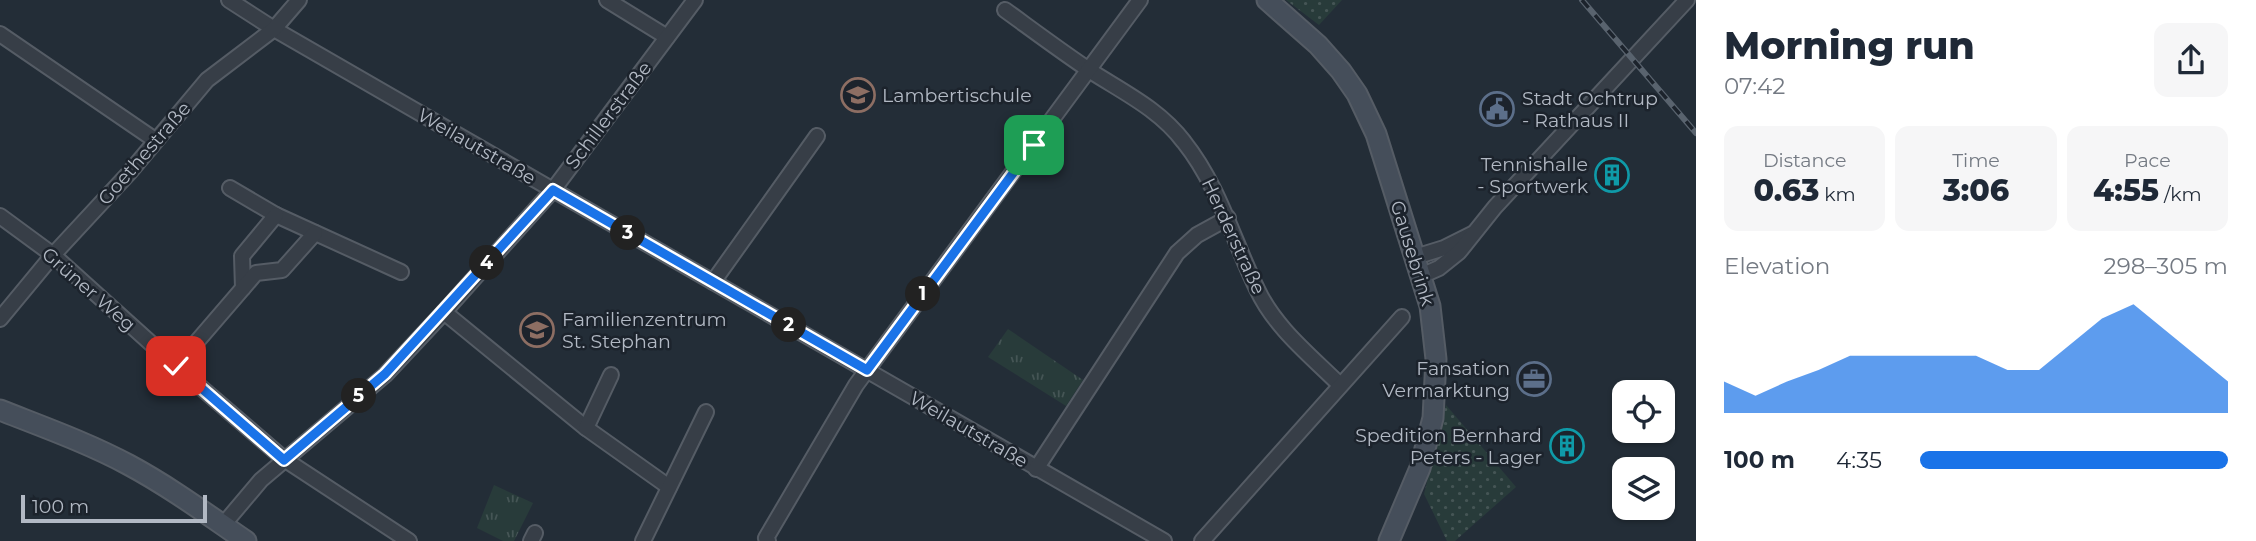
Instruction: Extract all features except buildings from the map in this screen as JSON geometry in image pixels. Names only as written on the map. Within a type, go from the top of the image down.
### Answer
[{"type":"main road","name":"Gausebrink","points":[[1267,0],[1318,45],[1357,94],[1376,134],[1418,267],[1434,330],[1436,379],[1433,418],[1420,468],[1389,541]]},
{"type":"main road","points":[[2,415],[83,443],[127,464],[246,541]]},
{"type":"street","name":"Weilautstraße","points":[[229,0],[274,29],[1164,541]]},
{"type":"street","name":"Goethestraße","points":[[0,319],[207,80],[274,29],[299,0]]},
{"type":"street","points":[[607,0],[667,37]]},
{"type":"street","name":"Schillerstraße","points":[[223,525],[261,480],[385,374],[444,312],[553,190],[695,0]]},
{"type":"street","points":[[768,541],[765,538],[856,385],[1140,0]]},
{"type":"street","points":[[1418,267],[1444,248],[1472,234],[1687,0]]},
{"type":"street","name":"Herderstraße","points":[[1005,10],[1089,70],[1161,116],[1184,142],[1204,171],[1228,218],[1258,291],[1282,328],[1340,385]]},
{"type":"street","points":[[0,34],[155,140]]},
{"type":"street","points":[[713,282],[817,136]]},
{"type":"street","points":[[230,188],[276,215],[401,272]]},
{"type":"street","points":[[243,288],[242,256],[276,215]]},
{"type":"street","name":"Grüner Weg","points":[[0,216],[54,255],[284,460],[409,541]]},
{"type":"street","points":[[1036,469],[1177,253],[1197,236],[1228,218]]},
{"type":"street","points":[[176,366],[256,273],[282,270],[315,233]]},
{"type":"street","points":[[444,312],[586,428],[669,487]]},
{"type":"street","points":[[1202,541],[1402,317]]},
{"type":"street","points":[[586,428],[611,375]]},
{"type":"street","points":[[643,541],[706,412]]},
{"type":"green space","points":[[1286,0],[1342,0],[1319,25]]},
{"type":"green space","points":[[1008,329],[1083,380],[1066,406],[988,357]]},
{"type":"green space","points":[[1446,405],[1516,487],[1455,541],[1447,541],[1424,494]]},
{"type":"green space","points":[[494,485],[533,503],[514,541],[503,541],[477,528]]},
{"type":"railway","points":[[1582,0],[1696,133]]},
{"type":"place","name":"Lambertischule","points":[[858,95]]},
{"type":"place","name":"Stadt Ochtrup - Rathaus II","points":[[1497,109]]},
{"type":"place","name":"Tennishalle - Sportwerk","points":[[1612,175]]},
{"type":"place","name":"Familienzentrum St. Stephan","points":[[537,330]]},
{"type":"place","name":"Fansation Vermarktung","points":[[1534,379]]},
{"type":"place","name":"Spedition Bernhard Peters - Lager","points":[[1567,446]]},
{"type":"route","points":[[176,366],[284,460],[385,374],[553,190],[867,370],[1034,145]]}]
